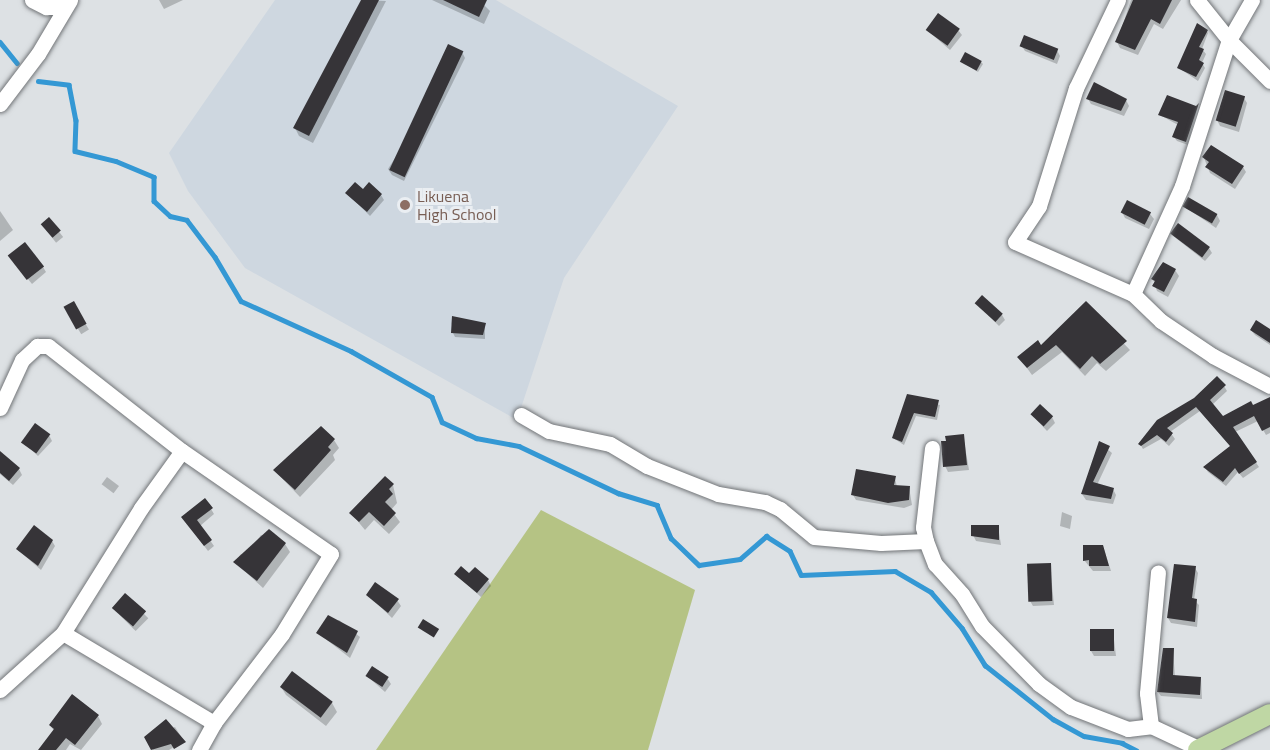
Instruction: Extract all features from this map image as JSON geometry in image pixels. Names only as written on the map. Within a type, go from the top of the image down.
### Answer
[{"type":"main road","points":[[1199,750],[1270,714]]},
{"type":"street","points":[[32,0],[46,7],[67,3]]},
{"type":"street","points":[[1118,0],[1076,88],[1039,206],[1015,243],[1133,294],[1161,321],[1214,356],[1270,386]]},
{"type":"street","points":[[1197,0],[1228,40],[1270,81]]},
{"type":"street","points":[[1133,294],[1182,186],[1228,40],[1252,0]]},
{"type":"street","points":[[0,104],[38,54],[67,3]]},
{"type":"street","points":[[0,408],[22,360],[37,346],[48,346],[182,451],[331,554],[282,634],[214,723],[199,750]]},
{"type":"street","points":[[521,415],[549,431],[610,444],[647,466],[718,494],[765,502],[780,509],[814,537],[881,543],[926,542]]},
{"type":"street","points":[[932,448],[923,527],[926,542],[935,564],[962,594],[982,626],[1039,684],[1071,707],[1106,723],[1128,729],[1151,726],[1199,750]]},
{"type":"street","points":[[0,690],[63,633],[141,508],[182,451]]},
{"type":"street","points":[[1151,726],[1147,693],[1158,573]]},
{"type":"street","points":[[63,633],[214,723]]},
{"type":"shaded area","name":"Likuena High School","points":[[275,0],[496,0],[678,106],[564,278],[517,420],[245,268],[188,191],[169,153]]},
{"type":"green space","points":[[541,510],[695,590],[648,750],[376,750]]},
{"type":"building","points":[[361,0],[379,0],[309,136],[293,128]]},
{"type":"building","points":[[443,0],[487,0],[479,17]]},
{"type":"building","points":[[1133,0],[1172,0],[1160,24],[1151,19],[1135,50],[1115,42]]},
{"type":"building","points":[[938,13],[960,29],[947,46],[926,30]]},
{"type":"building","points":[[1197,23],[1208,30],[1199,47],[1204,49],[1199,60],[1204,63],[1196,77],[1177,68]]},
{"type":"building","points":[[1024,35],[1058,49],[1054,60],[1020,46]]},
{"type":"building","points":[[448,44],[463,51],[405,177],[389,170]]},
{"type":"building","points":[[965,52],[982,61],[977,71],[960,62]]},
{"type":"building","points":[[1094,82],[1127,99],[1121,111],[1086,99]]},
{"type":"building","points":[[1225,90],[1245,96],[1236,127],[1216,121]]},
{"type":"building","points":[[1167,95],[1196,106],[1199,103],[1186,142],[1172,137],[1178,122],[1158,115]]},
{"type":"building","points":[[1211,145],[1244,166],[1232,184],[1205,167],[1209,162],[1202,157]]},
{"type":"building","points":[[355,182],[363,189],[369,182],[382,194],[367,212],[345,193]]},
{"type":"building","points":[[1188,197],[1217,214],[1212,224],[1182,207]]},
{"type":"building","points":[[1127,200],[1151,212],[1145,225],[1121,212]]},
{"type":"building","points":[[49,217],[61,231],[53,238],[41,224]]},
{"type":"building","points":[[1178,223],[1210,247],[1202,257],[1170,233]]},
{"type":"building","points":[[25,242],[44,266],[27,280],[8,256]]},
{"type":"building","points":[[1163,262],[1176,269],[1164,292],[1152,286],[1155,281],[1151,279]]},
{"type":"building","points":[[982,295],[1003,314],[995,322],[975,303]]},
{"type":"building","points":[[74,301],[87,324],[76,330],[64,307]]},
{"type":"building","points":[[1086,301],[1127,341],[1100,364],[1092,356],[1080,369],[1056,345],[1027,368],[1017,357],[1038,340],[1041,345]]},
{"type":"building","points":[[452,316],[486,323],[483,335],[451,333]]},
{"type":"building","points":[[1256,320],[1270,329],[1270,343],[1250,330]]},
{"type":"building","points":[[1217,376],[1226,385],[1210,400],[1223,416],[1251,401],[1253,405],[1270,397],[1270,427],[1262,431],[1254,416],[1233,427],[1257,462],[1239,474],[1235,468],[1223,482],[1203,467],[1230,446],[1196,407],[1167,428],[1173,433],[1166,442],[1157,435],[1141,446],[1138,444],[1157,420],[1194,398]]},
{"type":"building","points":[[907,394],[939,400],[935,417],[914,413],[902,442],[892,438]]},
{"type":"building","points":[[1040,404],[1053,416],[1044,427],[1030,414]]},
{"type":"building","points":[[35,423],[50,434],[36,454],[21,442]]},
{"type":"building","points":[[321,426],[335,439],[328,447],[331,450],[295,490],[273,470]]},
{"type":"building","points":[[964,434],[967,465],[943,467],[941,441],[946,441],[945,436]]},
{"type":"building","points":[[1099,441],[1110,446],[1093,482],[1114,488],[1111,499],[1081,494]]},
{"type":"building","points":[[0,451],[20,468],[9,481],[0,473]]},
{"type":"building","points":[[856,469],[896,476],[894,485],[910,486],[909,500],[888,503],[851,495]]},
{"type":"building","points":[[385,476],[394,484],[389,489],[393,494],[385,502],[396,513],[384,526],[369,512],[359,522],[349,513]]},
{"type":"building","points":[[205,498],[213,508],[197,520],[212,540],[204,546],[181,517]]},
{"type":"building","points":[[34,525],[53,540],[38,566],[16,549]]},
{"type":"building","points":[[971,525],[999,525],[999,540],[971,536]]},
{"type":"building","points":[[269,529],[286,543],[257,581],[233,562]]},
{"type":"building","points":[[1083,545],[1103,545],[1109,566],[1089,566],[1089,560],[1083,561]]},
{"type":"building","points":[[1051,563],[1052,601],[1028,602],[1027,564]]},
{"type":"building","points":[[1174,564],[1196,566],[1192,598],[1197,599],[1195,622],[1167,618]]},
{"type":"building","points":[[461,566],[469,573],[475,567],[489,579],[477,593],[454,574]]},
{"type":"building","points":[[375,582],[399,599],[388,613],[366,595]]},
{"type":"building","points":[[125,593],[146,611],[133,626],[112,608]]},
{"type":"building","points":[[328,615],[358,631],[347,653],[316,633]]},
{"type":"building","points":[[423,619],[439,629],[434,638],[418,627]]},
{"type":"building","points":[[1090,629],[1114,629],[1114,651],[1090,651]]},
{"type":"building","points":[[1163,648],[1174,648],[1173,675],[1201,677],[1200,695],[1157,692]]},
{"type":"building","points":[[372,666],[389,677],[382,687],[365,676]]},
{"type":"building","points":[[292,671],[333,702],[321,718],[280,687]]},
{"type":"building","points":[[72,694],[99,715],[75,745],[66,738],[56,750],[38,750],[54,729],[49,725]]},
{"type":"building","points":[[166,719],[186,742],[174,749],[171,744],[151,750],[144,737]]},
{"type":"waterway","points":[[0,42],[17,63]]},
{"type":"waterway","points":[[38,81],[69,85],[76,120],[75,151],[116,161],[154,177],[154,201],[170,216],[187,220],[215,257],[241,301],[351,351],[432,397],[442,422],[476,438],[519,446],[618,493],[657,505],[671,538],[699,565],[740,559],[766,536],[790,551],[801,575],[895,571],[931,592],[962,628],[985,665],[1053,719],[1084,736],[1122,743],[1136,750]]},
{"type":"place","name":"Likuena High School","points":[[405,205]]}]
